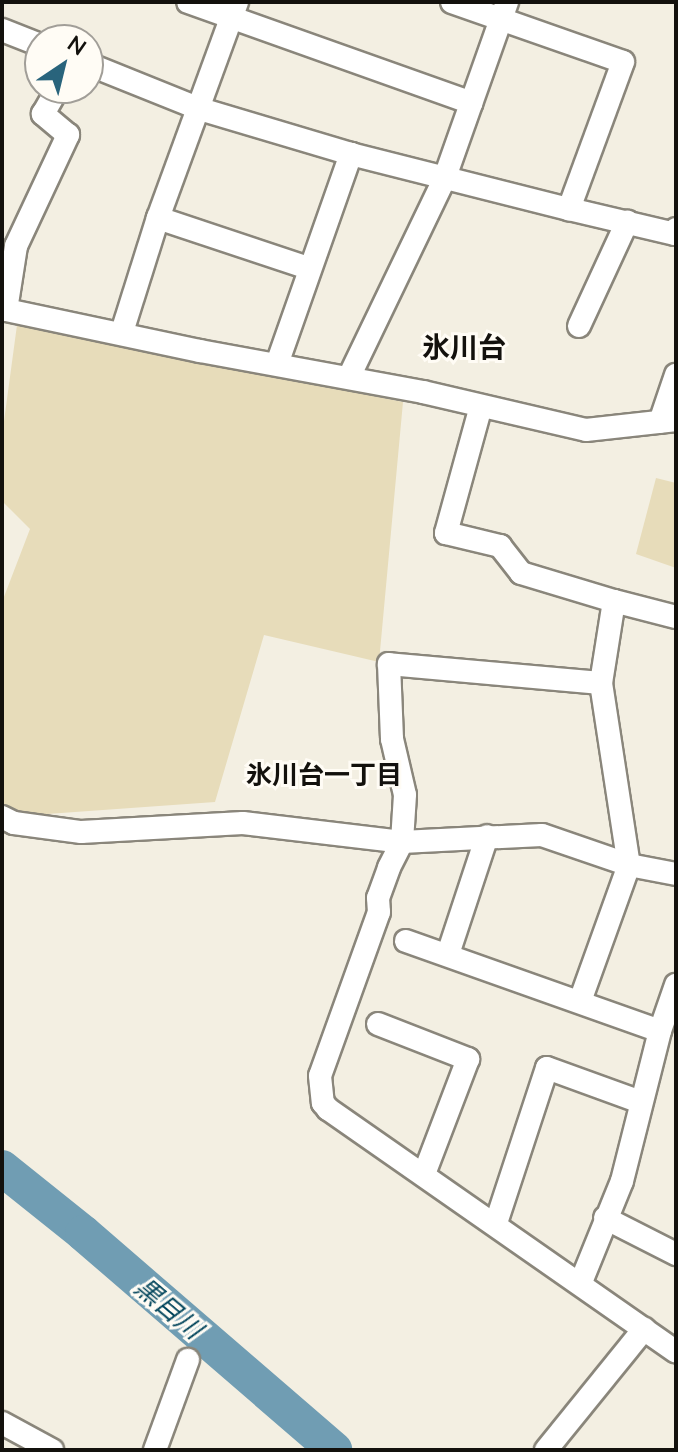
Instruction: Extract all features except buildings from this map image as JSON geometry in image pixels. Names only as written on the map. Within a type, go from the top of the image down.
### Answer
[{"type":"street","points":[[188,2],[234,10],[472,103]]},
{"type":"street","points":[[452,2],[504,11],[623,62],[569,209]]},
{"type":"street","points":[[122,332],[158,218],[234,10]]},
{"type":"street","points":[[349,377],[444,180],[504,11]]},
{"type":"street","points":[[2,30],[24,39]]},
{"type":"street","points":[[104,70],[200,109],[444,180],[675,234],[676,229]]},
{"type":"street","points":[[49,104],[43,114],[68,135],[16,246],[4,309],[200,351],[349,377],[586,430],[668,421],[676,375]]},
{"type":"street","points":[[277,364],[308,268],[351,154]]},
{"type":"street","points":[[158,218],[308,268]]},
{"type":"street","points":[[579,326],[627,222]]},
{"type":"street","points":[[481,406],[446,533],[500,546],[521,573],[676,617]]},
{"type":"street","points":[[580,1001],[629,865],[601,683],[614,601]]},
{"type":"street","points":[[601,683],[389,664],[392,739],[405,795],[402,842],[378,898],[379,912],[320,1076],[323,1103],[581,1282],[676,1352]]},
{"type":"street","points":[[2,817],[14,823],[81,832],[243,823],[402,842],[542,835],[629,865],[676,874]]},
{"type":"street","points":[[448,954],[487,836]]},
{"type":"street","points":[[406,941],[660,1031]]},
{"type":"street","points":[[581,1282],[622,1181],[660,1031],[676,985]]},
{"type":"street","points":[[378,1024],[468,1059],[424,1174]]},
{"type":"street","points":[[496,1223],[547,1068],[641,1102]]},
{"type":"street","points":[[605,1218],[676,1254]]},
{"type":"street","points":[[550,1449],[644,1329]]},
{"type":"street","points":[[155,1450],[188,1360]]},
{"type":"street","points":[[2,1423],[52,1450]]},
{"type":"shaded area","points":[[17,325],[403,402],[379,662],[264,635],[215,802],[19,816],[2,807],[2,602],[30,529],[2,501],[2,436]]},
{"type":"shaded area","points":[[656,478],[676,483],[676,568],[636,554]]},
{"type":"waterway","name":"黒目川","points":[[2,1168],[83,1233],[334,1450]]},
{"type":"district","name":"氷川台","points":[[464,348]]},
{"type":"district","name":"氷川台一丁目","points":[[324,776]]}]
